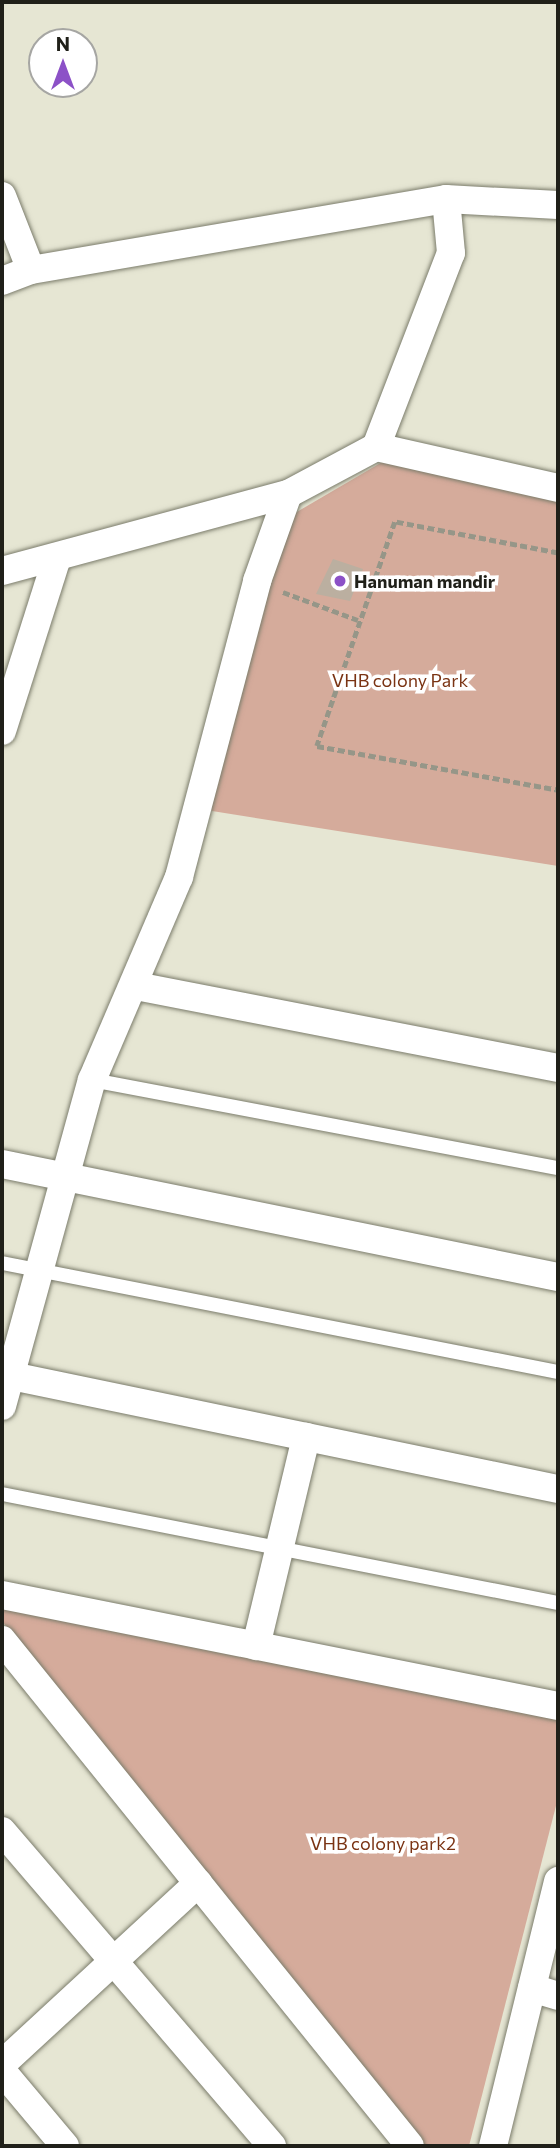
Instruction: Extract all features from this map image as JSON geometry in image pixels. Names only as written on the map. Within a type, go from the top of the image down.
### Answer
[{"type":"street","points":[[2,196],[32,270]]},
{"type":"street","points":[[2,571],[288,494],[376,447],[452,253],[446,199]]},
{"type":"street","points":[[2,281],[32,270],[446,199],[558,205]]},
{"type":"street","points":[[376,447],[558,488]]},
{"type":"street","points":[[2,1406],[6,1375],[41,1269],[92,1080],[136,986],[179,877],[257,581],[288,494]]},
{"type":"street","points":[[2,731],[57,558]]},
{"type":"street","points":[[136,986],[558,1068]]},
{"type":"street","points":[[2,1164],[558,1277]]},
{"type":"street","points":[[6,1375],[558,1489]]},
{"type":"street","points":[[256,1646],[306,1437]]},
{"type":"street","points":[[2,1595],[558,1706]]},
{"type":"street","points":[[2,1640],[410,2146]]},
{"type":"street","points":[[2,1831],[272,2146]]},
{"type":"street","points":[[493,2146],[545,1992],[558,1881]]},
{"type":"street","points":[[2,2064],[198,1883]]},
{"type":"street","points":[[2,2071],[65,2146]]},
{"type":"lane","points":[[92,1080],[558,1168]]},
{"type":"lane","points":[[2,1263],[558,1372]]},
{"type":"lane","points":[[2,1494],[558,1603]]},
{"type":"path","points":[[558,553],[395,522],[358,620],[317,746],[558,790]]},
{"type":"path","points":[[257,581],[358,620]]},
{"type":"green space","name":"VHB colony Park","points":[[401,451],[558,480],[558,866],[212,811],[202,791],[278,523]]},
{"type":"green space","name":"VHB colony park2","points":[[2,1604],[558,1719],[558,1798],[469,2146],[424,2146],[2,1621]]},
{"type":"building","name":"Hanuman mandir","points":[[333,559],[363,569],[350,601],[316,594]]},
{"type":"place","name":"Hanuman mandir","points":[[340,581]]}]
